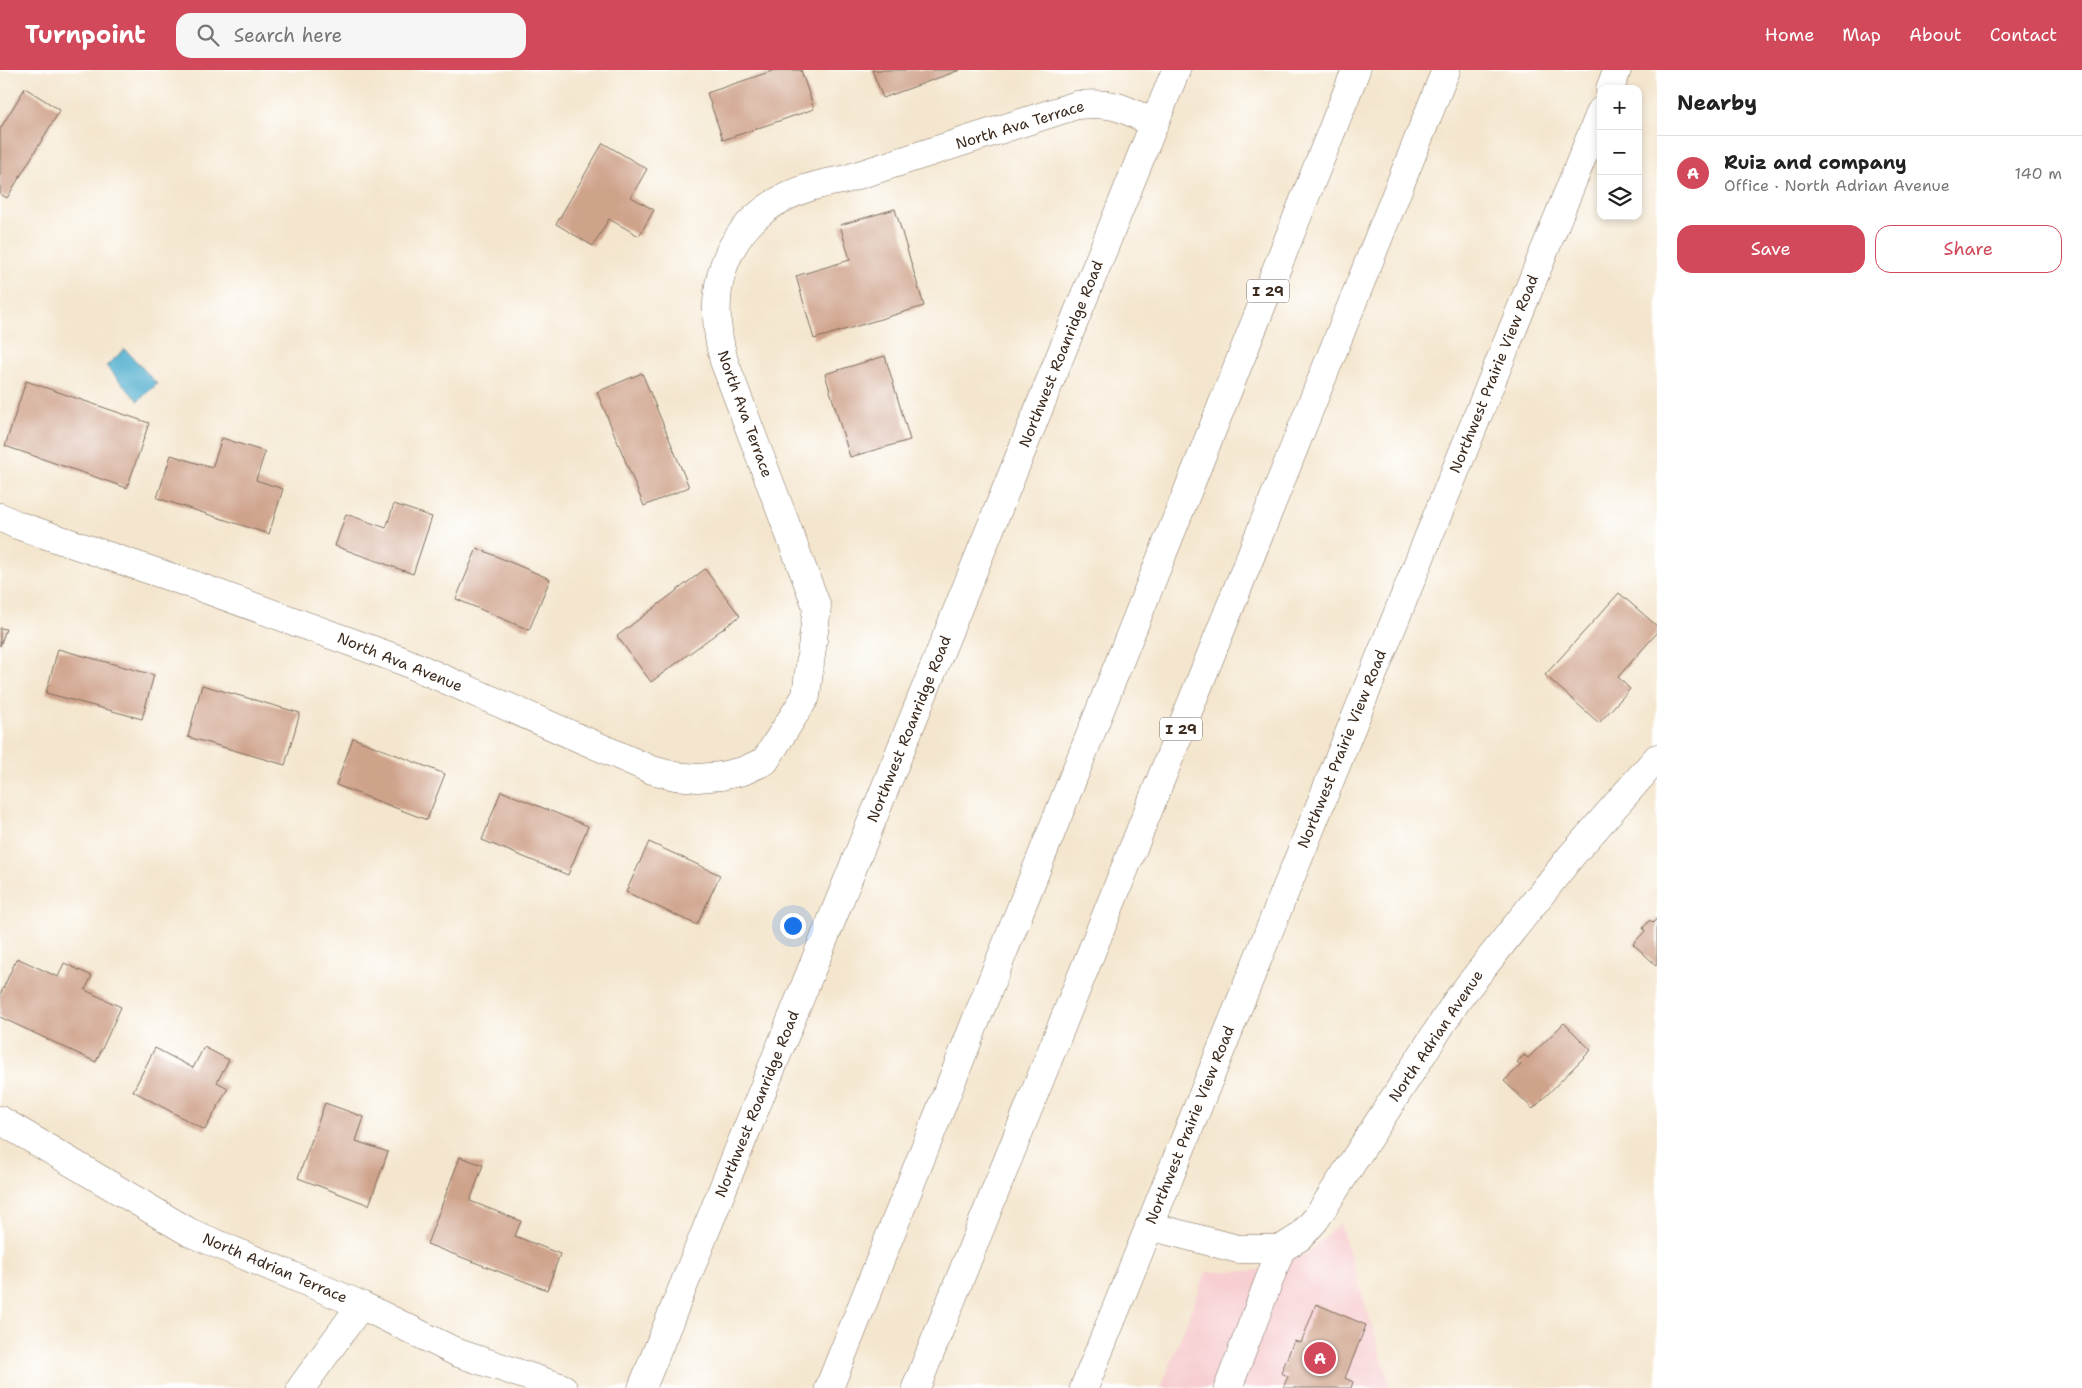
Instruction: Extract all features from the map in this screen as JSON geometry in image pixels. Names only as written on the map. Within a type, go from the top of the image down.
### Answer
[{"type":"main road","name":"Northwest Roanridge Road","points":[[642,1388],[1176,70]]},
{"type":"main road","name":"I 29","points":[[829,1388],[1356,70]]},
{"type":"main road","name":"I 29","points":[[916,1388],[1446,70]]},
{"type":"main road","points":[[1611,85],[1617,70]]},
{"type":"main road","name":"North Ava Terrace","points":[[784,731],[806,696],[817,607],[724,361],[717,336],[715,311],[717,286],[725,262],[734,246],[753,220],[772,204],[794,192],[818,184],[843,180],[1077,105],[1100,103],[1124,107],[1154,124]]},
{"type":"main road","name":"Northwest Prairie View Road","points":[[1084,1388],[1597,121]]},
{"type":"main road","name":"North Ava Avenue","points":[[0,517],[17,525],[194,585],[403,661],[652,770],[675,776],[698,778],[721,776],[743,771],[765,761],[784,731]]},
{"type":"main road","name":"North Adrian Avenue","points":[[1281,1249],[1300,1237],[1316,1219],[1458,999],[1572,855],[1657,758]]},
{"type":"main road","name":"North Adrian Terrace","points":[[0,1120],[189,1232],[360,1305],[458,1353],[563,1388]]},
{"type":"main road","points":[[1149,1226],[1238,1249],[1281,1249],[1228,1388]]},
{"type":"main road","points":[[300,1388],[360,1305]]},
{"type":"shaded area","points":[[1340,1223],[1391,1388],[1161,1388],[1206,1272],[1251,1271],[1286,1263],[1308,1252]]},
{"type":"water","points":[[125,349],[157,384],[138,401],[106,366]]},
{"type":"building","points":[[775,70],[801,70],[814,109],[723,140],[707,93]]},
{"type":"building","points":[[872,70],[960,70],[883,98]]},
{"type":"building","points":[[25,88],[60,110],[7,198],[0,194],[0,129]]},
{"type":"building","points":[[603,143],[647,169],[631,197],[654,210],[639,236],[609,219],[593,246],[556,224]]},
{"type":"building","points":[[895,209],[924,306],[814,339],[796,276],[850,260],[840,225]]},
{"type":"building","points":[[885,356],[910,440],[850,457],[825,374]]},
{"type":"building","points":[[642,373],[689,487],[644,506],[597,392]]},
{"type":"building","points":[[26,381],[149,423],[127,488],[5,446]]},
{"type":"building","points":[[222,438],[265,452],[256,480],[283,489],[269,534],[157,498],[171,455],[212,468]]},
{"type":"building","points":[[394,504],[432,517],[413,574],[335,546],[346,514],[386,528]]},
{"type":"building","points":[[477,548],[550,579],[529,630],[456,599]]},
{"type":"building","points":[[705,569],[740,616],[651,682],[617,636]]},
{"type":"building","points":[[1619,593],[1657,626],[1657,633],[1618,677],[1630,689],[1599,723],[1545,675]]},
{"type":"building","points":[[0,628],[6,629],[0,646]]},
{"type":"building","points":[[58,649],[154,675],[142,719],[46,693]]},
{"type":"building","points":[[202,685],[300,713],[285,765],[188,737]]},
{"type":"building","points":[[353,738],[445,774],[427,820],[336,785]]},
{"type":"building","points":[[501,791],[588,826],[568,875],[482,840]]},
{"type":"building","points":[[649,842],[720,875],[697,925],[626,892]]},
{"type":"building","points":[[1657,918],[1657,966],[1633,944],[1645,931],[1643,928],[1650,920],[1653,923]]},
{"type":"building","points":[[17,958],[58,977],[64,963],[92,976],[85,990],[121,1007],[96,1062],[0,1017],[0,995]]},
{"type":"building","points":[[1564,1023],[1591,1050],[1533,1109],[1504,1081],[1521,1065],[1517,1062],[1524,1055],[1528,1058]]},
{"type":"building","points":[[204,1047],[229,1060],[217,1082],[228,1088],[205,1130],[133,1091],[155,1048],[193,1068]]},
{"type":"building","points":[[325,1103],[364,1117],[356,1141],[388,1152],[369,1205],[298,1178]]},
{"type":"building","points":[[460,1157],[483,1165],[470,1201],[521,1221],[515,1236],[560,1254],[547,1290],[427,1244]]},
{"type":"building","points":[[1316,1304],[1366,1325],[1345,1378],[1353,1382],[1351,1388],[1283,1388],[1288,1376],[1281,1373],[1294,1341],[1301,1343]]},
{"type":"place","name":"Ruiz and company","points":[[1320,1358]]}]
